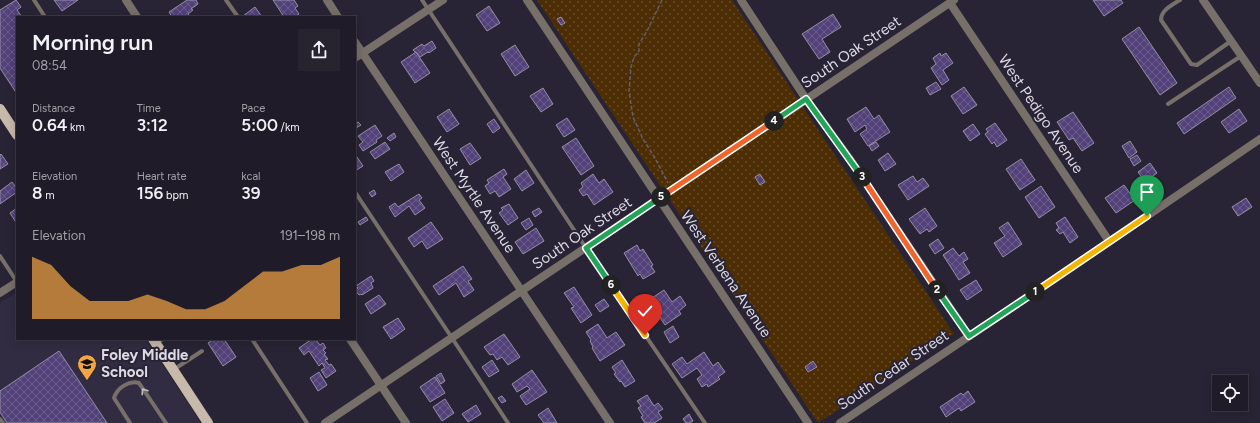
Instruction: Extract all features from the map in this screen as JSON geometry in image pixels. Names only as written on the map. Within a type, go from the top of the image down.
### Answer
[{"type":"main road","points":[[0,109],[16,133]]},
{"type":"main road","points":[[157,341],[173,370],[208,423]]},
{"type":"street","points":[[126,0],[136,16]]},
{"type":"street","points":[[327,0],[337,16]]},
{"type":"street","points":[[356,57],[443,0]]},
{"type":"street","name":"West Verbena Avenue","points":[[527,0],[808,423]]},
{"type":"street","points":[[741,0],[806,99],[849,158],[969,336]]},
{"type":"street","points":[[1203,0],[1260,83]]},
{"type":"street","name":"South Oak Street","points":[[325,423],[952,1]]},
{"type":"street","name":"West Pedigo Avenue","points":[[952,1],[1109,241]]},
{"type":"street","name":"West Myrtle Avenue","points":[[356,43],[610,423]]},
{"type":"street","name":"South Cedar Street","points":[[840,423],[1260,139]]},
{"type":"street","points":[[0,293],[16,283]]},
{"type":"street","points":[[351,340],[406,423]]},
{"type":"lane","points":[[34,0],[43,16]]},
{"type":"lane","points":[[226,0],[237,16]]},
{"type":"lane","points":[[422,0],[704,423]]},
{"type":"lane","points":[[1180,0],[1164,12],[1161,20],[1191,64],[1197,65],[1231,41]]},
{"type":"lane","points":[[1168,104],[1242,56]]},
{"type":"lane","points":[[356,194],[508,423]]},
{"type":"lane","points":[[0,256],[16,280]]},
{"type":"lane","points":[[253,340],[307,423]]},
{"type":"lane","points":[[173,370],[202,351]]},
{"type":"lane","points":[[130,423],[114,398],[115,394],[121,387],[135,382],[139,383],[166,423]]},
{"type":"lane","points":[[0,419],[2,423]]},
{"type":"path","points":[[662,0],[639,44],[639,51],[634,57],[631,68],[629,91],[633,117],[643,139],[672,190]]},
{"type":"shaded area","points":[[537,0],[732,0],[954,334],[818,423]]},
{"type":"shaded area","name":"Foley Middle School","points":[[16,293],[16,340],[146,340],[201,423],[0,423],[0,303]]},
{"type":"building","points":[[16,0],[21,7],[17,10],[21,16],[16,16],[16,92],[0,68],[0,10]]},
{"type":"building","points":[[54,0],[78,0],[62,11]]},
{"type":"building","points":[[187,0],[196,0],[198,4],[191,9],[193,10],[188,14],[189,16],[171,16],[169,12]]},
{"type":"building","points":[[273,0],[294,0],[298,6],[295,8],[299,14],[296,16],[283,16]]},
{"type":"building","points":[[1093,0],[1121,0],[1123,3],[1104,16]]},
{"type":"building","points":[[489,6],[500,23],[487,31],[476,15]]},
{"type":"building","points":[[255,7],[261,16],[243,16]]},
{"type":"building","points":[[833,14],[841,27],[822,39],[830,52],[819,59],[802,34]]},
{"type":"building","points":[[561,17],[565,23],[561,25],[557,19]]},
{"type":"building","points":[[1139,27],[1177,83],[1160,95],[1122,39]]},
{"type":"building","points":[[432,41],[436,48],[429,53],[428,52],[420,57],[413,50],[422,44],[424,46]]},
{"type":"building","points":[[515,45],[529,67],[515,76],[501,54]]},
{"type":"building","points":[[416,52],[430,73],[415,83],[401,62]]},
{"type":"building","points":[[940,53],[941,56],[946,53],[953,63],[943,70],[949,80],[942,85],[931,68],[936,64],[933,58]]},
{"type":"building","points":[[936,82],[941,89],[930,95],[926,88]]},
{"type":"building","points":[[964,87],[977,105],[963,114],[951,96]]},
{"type":"building","points":[[1229,87],[1236,98],[1184,134],[1177,123]]},
{"type":"building","points":[[543,88],[553,104],[541,112],[530,96]]},
{"type":"building","points":[[866,107],[874,119],[879,115],[890,132],[868,146],[860,134],[867,129],[865,125],[855,132],[847,119]]},
{"type":"building","points":[[449,109],[459,124],[447,132],[437,117]]},
{"type":"building","points":[[1239,109],[1247,121],[1229,133],[1221,122]]},
{"type":"building","points":[[1073,112],[1094,143],[1082,151],[1073,138],[1069,140],[1057,122]]},
{"type":"building","points":[[567,118],[575,130],[564,137],[556,125]]},
{"type":"building","points":[[494,119],[500,128],[493,133],[487,124]]},
{"type":"building","points":[[358,122],[361,125],[356,128],[356,123]]},
{"type":"building","points":[[995,123],[1007,140],[997,147],[994,142],[992,144],[985,134],[988,132],[986,129]]},
{"type":"building","points":[[973,124],[980,134],[970,141],[963,131]]},
{"type":"building","points":[[375,125],[382,136],[376,140],[377,142],[363,151],[359,145],[363,142],[358,136]]},
{"type":"building","points":[[394,133],[396,137],[390,141],[387,138]]},
{"type":"building","points":[[576,138],[594,166],[581,175],[562,147]]},
{"type":"building","points":[[1130,141],[1137,152],[1129,158],[1122,146]]},
{"type":"building","points":[[385,142],[390,149],[375,159],[370,152]]},
{"type":"building","points":[[876,142],[879,146],[872,151],[869,146]]},
{"type":"building","points":[[470,143],[481,158],[470,165],[460,149]]},
{"type":"building","points":[[888,153],[896,164],[885,171],[878,160]]},
{"type":"building","points":[[1,154],[8,164],[0,169],[0,155]]},
{"type":"building","points":[[1137,155],[1141,161],[1134,166],[1130,159]]},
{"type":"building","points":[[357,157],[363,166],[356,170]]},
{"type":"building","points":[[1021,159],[1035,180],[1020,190],[1006,169]]},
{"type":"building","points":[[1150,163],[1157,173],[1145,182],[1138,172]]},
{"type":"building","points":[[399,164],[404,172],[391,181],[385,172]]},
{"type":"building","points":[[504,169],[507,174],[503,177],[511,189],[499,197],[495,191],[490,194],[485,186],[489,183],[487,180]]},
{"type":"building","points":[[526,170],[534,183],[522,191],[514,179]]},
{"type":"building","points":[[593,174],[599,183],[604,179],[613,192],[594,205],[587,194],[583,196],[579,190],[583,187],[581,183]]},
{"type":"building","points":[[760,174],[765,182],[760,185],[755,177]]},
{"type":"building","points":[[913,176],[917,182],[923,178],[929,186],[908,200],[898,185]]},
{"type":"building","points":[[12,182],[16,188],[16,193],[0,204],[0,191]]},
{"type":"building","points":[[1124,185],[1135,200],[1116,213],[1105,198]]},
{"type":"building","points":[[1041,186],[1055,207],[1039,218],[1025,197]]},
{"type":"building","points":[[374,190],[376,194],[372,197],[369,193]]},
{"type":"building","points":[[419,194],[422,198],[419,200],[425,208],[415,215],[409,206],[395,217],[389,207],[395,203],[398,207]]},
{"type":"building","points":[[1246,198],[1252,207],[1238,216],[1232,207]]},
{"type":"building","points":[[509,204],[518,218],[508,225],[499,213],[503,210],[501,208]]},
{"type":"building","points":[[539,208],[542,212],[535,217],[532,212]]},
{"type":"building","points":[[925,208],[937,226],[929,232],[927,229],[920,234],[909,219]]},
{"type":"building","points":[[16,209],[16,222],[10,213]]},
{"type":"building","points":[[366,217],[368,220],[360,225],[358,222]]},
{"type":"building","points":[[1065,217],[1078,237],[1070,243],[1063,232],[1060,234],[1056,230],[1059,228],[1056,223]]},
{"type":"building","points":[[529,218],[533,225],[526,230],[521,223]]},
{"type":"building","points":[[431,222],[443,239],[427,249],[422,241],[414,247],[408,238]]},
{"type":"building","points":[[1008,222],[1022,244],[1003,257],[994,243],[1005,236],[999,228]]},
{"type":"building","points":[[536,228],[544,241],[523,254],[515,242]]},
{"type":"building","points":[[938,239],[944,248],[935,254],[929,245]]},
{"type":"building","points":[[637,245],[640,251],[643,249],[653,265],[651,266],[655,272],[643,279],[640,274],[638,276],[624,253]]},
{"type":"building","points":[[953,248],[959,256],[964,252],[968,259],[963,262],[970,273],[959,280],[943,255]]},
{"type":"building","points":[[463,266],[472,279],[468,281],[474,290],[464,297],[456,283],[439,295],[433,286]]},
{"type":"building","points":[[371,276],[374,281],[371,283],[373,288],[362,295],[359,295],[356,291],[358,288],[356,286]]},
{"type":"building","points":[[976,280],[982,290],[967,300],[960,290]]},
{"type":"building","points":[[574,287],[592,315],[581,323],[571,308],[574,307],[564,293]]},
{"type":"building","points":[[664,290],[672,302],[680,296],[686,305],[679,311],[681,314],[665,325],[659,316],[662,313],[652,298]]},
{"type":"building","points":[[379,295],[386,304],[371,314],[365,304]]},
{"type":"building","points":[[604,299],[609,306],[600,312],[595,305]]},
{"type":"building","points":[[398,318],[405,329],[391,339],[383,327]]},
{"type":"building","points":[[598,324],[607,338],[616,332],[625,345],[600,361],[592,348],[591,340],[586,332]]},
{"type":"building","points":[[673,326],[679,337],[670,343],[664,332]]},
{"type":"building","points":[[504,334],[520,357],[508,365],[502,357],[497,360],[493,354],[490,355],[484,347]]},
{"type":"building","points":[[212,340],[225,340],[236,357],[223,366],[208,343]]},
{"type":"building","points":[[311,340],[316,340],[320,345],[323,343],[326,348],[323,350],[326,353],[324,354],[328,359],[325,360],[329,365],[331,364],[336,371],[326,378],[321,370],[325,368],[322,363],[319,366],[309,351],[304,355],[299,348]]},
{"type":"building","points":[[59,351],[107,423],[7,423],[0,412],[0,391]]},
{"type":"building","points":[[704,352],[713,366],[718,362],[725,372],[718,377],[720,379],[708,387],[707,384],[702,387],[697,379],[702,375],[697,368],[682,378],[672,364],[682,357],[687,364]]},
{"type":"building","points":[[492,360],[499,371],[489,377],[482,367]]},
{"type":"building","points":[[622,360],[635,381],[625,387],[614,374],[616,373],[612,367]]},
{"type":"building","points":[[813,361],[817,367],[808,372],[805,367]]},
{"type":"building","points":[[532,370],[547,392],[526,405],[520,396],[530,389],[527,386],[517,392],[512,384]]},
{"type":"building","points":[[319,372],[327,385],[318,391],[310,378]]},
{"type":"building","points":[[441,373],[445,381],[441,384],[436,376]]},
{"type":"building","points":[[435,377],[445,393],[430,402],[420,387]]},
{"type":"building","points":[[968,391],[975,402],[961,411],[959,408],[946,417],[940,407],[961,393],[963,395]]},
{"type":"building","points":[[647,395],[654,406],[658,403],[663,409],[658,412],[662,418],[654,423],[645,423],[638,408],[641,406],[637,401]]},
{"type":"building","points":[[502,396],[506,401],[502,403],[498,398]]},
{"type":"building","points":[[445,399],[454,413],[442,421],[433,407]]},
{"type":"building","points":[[476,405],[481,414],[468,422],[462,414]]},
{"type":"building","points":[[548,408],[557,423],[544,423],[538,415]]},
{"type":"building","points":[[689,414],[693,421],[686,423],[683,419]]},
{"type":"place","name":"Foley Middle School","points":[[87,381]]},
{"type":"route","points":[[645,335],[586,248],[806,99],[849,158],[969,336],[1147,216]]}]
